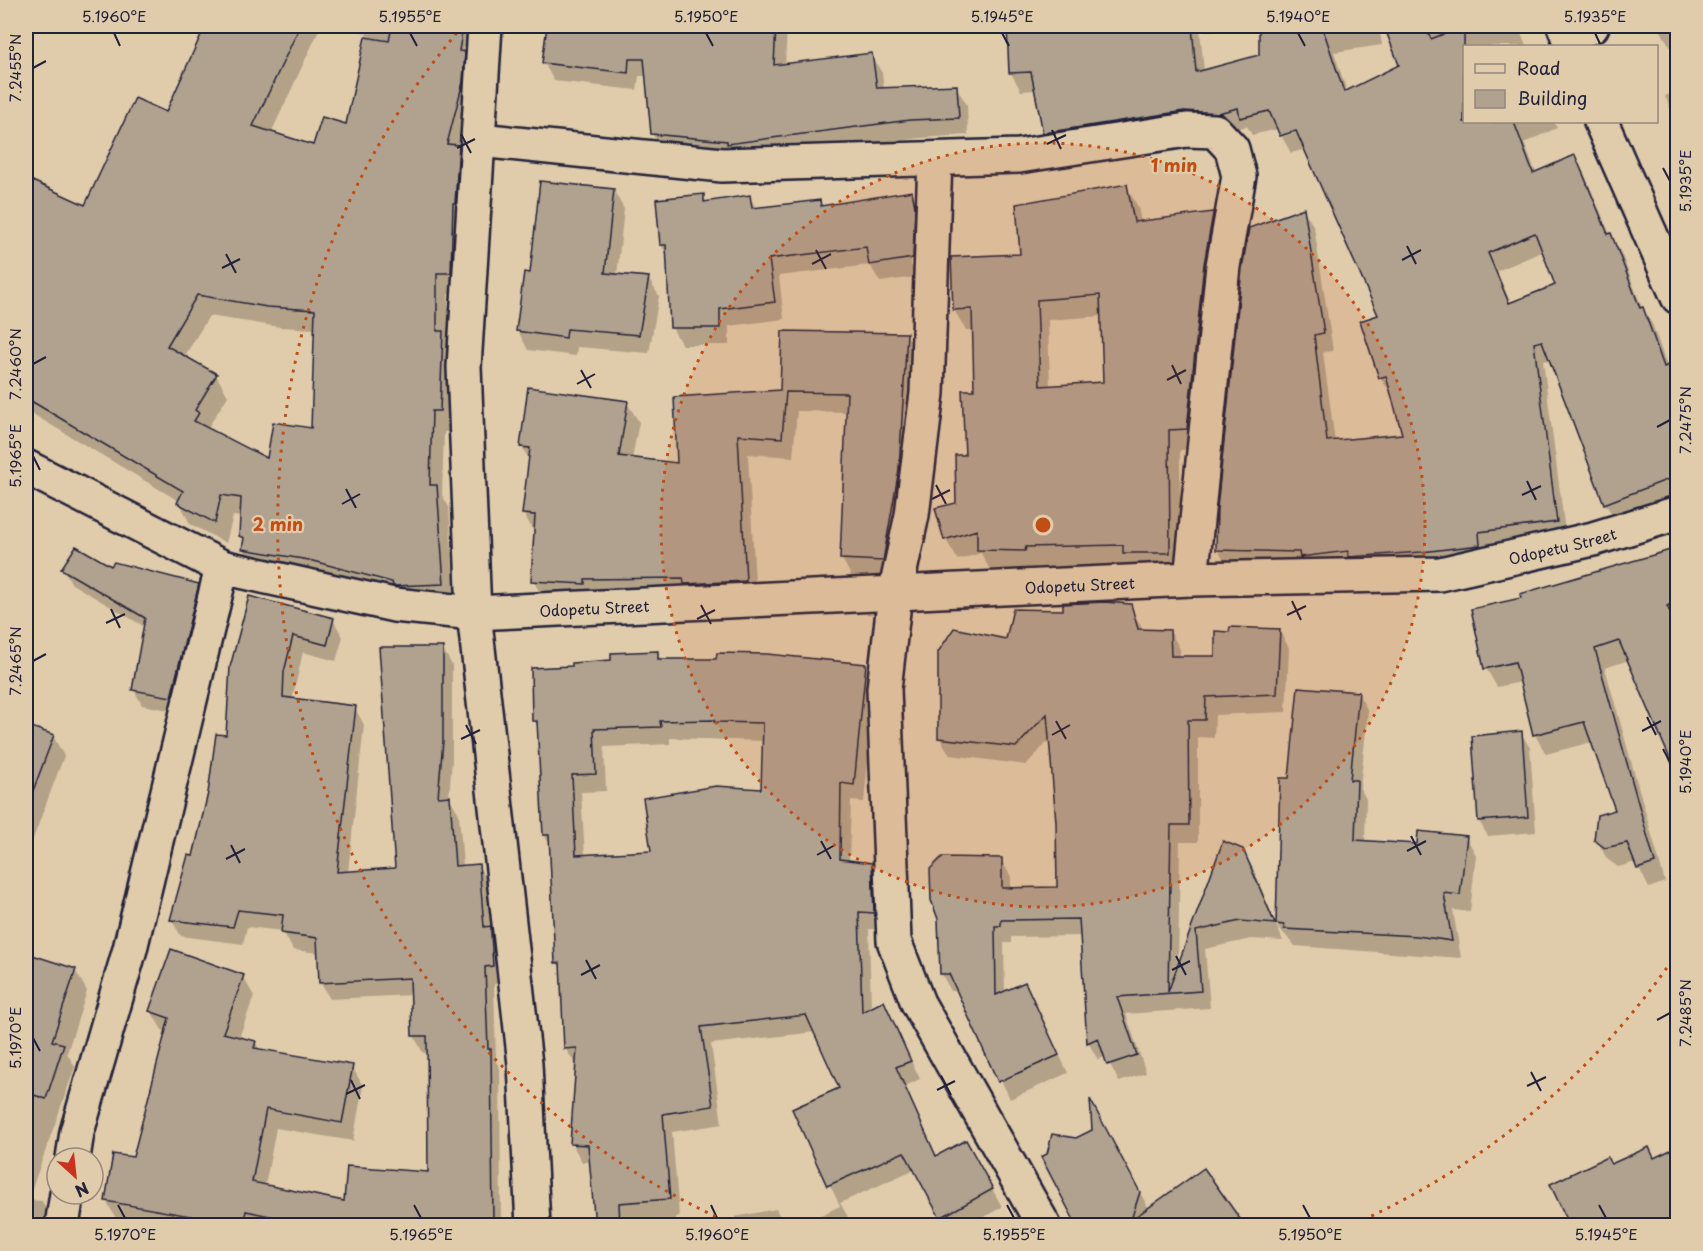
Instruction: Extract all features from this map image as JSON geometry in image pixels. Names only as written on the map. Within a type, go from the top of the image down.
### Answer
[{"type":"street","points":[[485,26],[464,367],[474,613],[525,1064],[533,1226]]},
{"type":"street","points":[[1601,123],[1677,297]]},
{"type":"street","points":[[479,140],[722,165],[1019,156],[1187,130],[1215,131],[1232,148],[1239,176],[1223,266],[1191,579]]},
{"type":"street","points":[[935,159],[927,393],[912,515],[895,594],[884,689],[894,941],[918,1003],[1044,1226]]},
{"type":"street","name":"Odopetu Street","points":[[26,467],[222,567],[394,605],[474,613],[1191,579],[1440,574],[1593,538],[1677,513]]},
{"type":"street","points":[[75,1146],[130,949],[222,567]]},
{"type":"street","points":[[62,1226],[65,1206]]},
{"type":"building","points":[[205,26],[300,26],[253,126],[313,145],[322,117],[346,124],[365,37],[389,41],[392,26],[463,26],[459,51],[465,52],[463,82],[447,144],[459,145],[455,203],[453,203],[451,273],[437,273],[437,331],[443,331],[440,411],[432,411],[430,485],[437,485],[444,584],[393,586],[392,582],[309,560],[242,549],[244,538],[239,536],[241,498],[221,495],[215,523],[177,503],[183,491],[26,398],[26,178],[85,205],[135,98],[166,112]],"holes":[[[197,295],[267,307],[315,310],[311,428],[273,422],[267,458],[194,421],[199,413],[195,410],[217,374],[167,346]]]},
{"type":"building","points":[[547,26],[776,26],[774,65],[872,53],[877,88],[957,85],[959,118],[910,120],[727,144],[727,141],[651,134],[644,59],[629,59],[628,73],[542,63]]},
{"type":"building","points":[[1007,26],[1192,26],[1196,72],[1259,55],[1259,26],[1322,26],[1344,92],[1399,65],[1384,26],[1425,26],[1431,39],[1464,26],[1463,123],[1514,123],[1533,173],[1575,155],[1608,234],[1611,233],[1640,308],[1643,307],[1664,367],[1668,365],[1677,392],[1677,476],[1604,504],[1542,341],[1534,343],[1557,522],[1479,532],[1480,545],[1422,552],[1348,557],[1348,551],[1300,557],[1299,552],[1216,550],[1217,508],[1242,269],[1249,228],[1304,208],[1324,333],[1314,335],[1327,441],[1402,434],[1386,376],[1379,378],[1360,321],[1378,315],[1296,131],[1280,136],[1269,111],[1240,118],[1238,108],[1218,113],[1184,111],[1043,133],[1031,72],[1009,73]],"holes":[[[1535,233],[1555,285],[1509,303],[1488,253]]]},
{"type":"building","points":[[540,181],[614,189],[605,273],[649,277],[639,335],[567,329],[566,338],[516,331],[524,272],[530,273]]},
{"type":"building","points":[[1127,184],[1134,222],[1213,212],[1204,264],[1187,429],[1169,430],[1170,553],[1123,553],[1123,545],[1026,547],[1025,551],[977,550],[977,530],[944,540],[935,508],[956,503],[955,455],[965,455],[962,390],[974,390],[972,309],[953,310],[951,257],[1020,254],[1016,204]],"holes":[[[1100,295],[1103,382],[1040,386],[1037,300]]]},
{"type":"building","points":[[912,191],[915,207],[913,258],[869,265],[866,247],[769,259],[775,302],[720,309],[720,328],[670,328],[666,245],[660,245],[656,199],[704,194],[704,202],[750,195],[752,208],[820,200],[821,206]]},
{"type":"building","points":[[782,331],[907,333],[899,469],[883,561],[840,559],[847,393],[786,392],[782,438],[738,435],[746,581],[684,584],[683,578],[585,579],[585,584],[531,581],[535,515],[522,514],[530,448],[520,447],[528,387],[628,401],[619,456],[677,463],[674,397],[780,390]]},
{"type":"building","points":[[76,546],[111,566],[114,562],[199,584],[171,697],[132,690],[145,618],[61,569]]},
{"type":"building","points":[[1677,548],[1677,601],[1667,606],[1677,626],[1677,775],[1619,641],[1595,649],[1655,863],[1637,869],[1627,843],[1605,848],[1594,840],[1597,815],[1615,810],[1584,722],[1533,735],[1515,662],[1484,669],[1471,609],[1521,598],[1520,594]]},
{"type":"building","points":[[249,596],[334,618],[327,645],[293,636],[284,672],[283,697],[356,706],[337,872],[395,868],[379,647],[443,647],[443,741],[438,797],[450,796],[455,866],[479,864],[484,927],[491,926],[493,966],[485,967],[488,1049],[491,1049],[493,1221],[391,1226],[327,1222],[327,1226],[317,1226],[246,1211],[243,1226],[212,1226],[213,1220],[105,1201],[113,1154],[133,1157],[169,1018],[149,1011],[171,949],[244,975],[223,1033],[256,1041],[254,1048],[353,1065],[342,1123],[266,1109],[252,1182],[344,1201],[347,1166],[428,1172],[427,1036],[412,1036],[410,978],[319,983],[317,938],[281,933],[283,915],[238,910],[233,927],[170,920],[188,855],[193,856],[208,793],[216,734],[226,735],[230,667]]},
{"type":"building","points":[[1104,602],[1131,604],[1138,629],[1170,630],[1171,656],[1215,656],[1215,631],[1229,632],[1230,627],[1280,629],[1277,694],[1206,697],[1205,720],[1188,720],[1189,825],[1171,825],[1168,992],[1223,841],[1243,849],[1275,924],[1240,921],[1196,931],[1201,991],[1117,997],[1137,1055],[1107,1065],[1098,1038],[1087,1043],[1079,919],[1001,920],[1001,926],[995,926],[996,995],[1025,982],[1059,1055],[998,1082],[949,974],[940,974],[938,919],[931,900],[930,869],[942,857],[1002,858],[1002,888],[1057,887],[1056,822],[1047,714],[1016,747],[938,738],[938,652],[954,628],[1006,639],[1013,609],[1063,610],[1063,604]]},
{"type":"building","points":[[658,651],[658,659],[716,659],[717,653],[767,654],[866,664],[854,785],[841,783],[840,859],[872,863],[874,913],[859,912],[862,1012],[884,1001],[911,1061],[896,1067],[936,1156],[966,1140],[993,1189],[940,1218],[904,1152],[827,1186],[792,1109],[839,1088],[806,1015],[701,1027],[713,1106],[663,1114],[670,1199],[619,1203],[620,1226],[595,1226],[588,1145],[570,1144],[577,1048],[564,1049],[560,963],[555,963],[549,835],[543,835],[537,721],[532,721],[531,668],[572,666],[572,663],[611,660],[611,653]],"holes":[[[714,720],[714,722],[763,723],[761,789],[716,786],[643,798],[651,851],[576,855],[572,775],[596,774],[594,729],[661,727],[660,721]]]},
{"type":"building","points":[[1298,687],[1359,692],[1350,780],[1357,780],[1355,840],[1417,844],[1418,831],[1467,836],[1460,895],[1444,893],[1452,941],[1417,936],[1284,929],[1284,925],[1276,924],[1280,778],[1289,778]]},
{"type":"building","points":[[26,725],[54,735],[28,804],[26,803]]},
{"type":"building","points":[[1522,731],[1528,817],[1478,821],[1472,736]]},
{"type":"building","points":[[26,953],[76,969],[52,1041],[64,1044],[46,1099],[34,1095],[30,1108],[26,1107]]},
{"type":"building","points":[[1090,1099],[1140,1192],[1131,1220],[1204,1168],[1245,1226],[1077,1226],[1041,1157],[1047,1154],[1052,1134],[1076,1138],[1092,1130]]},
{"type":"building","points":[[1649,1147],[1654,1158],[1677,1147],[1677,1226],[1570,1226],[1550,1184],[1607,1157],[1611,1164]]}]
